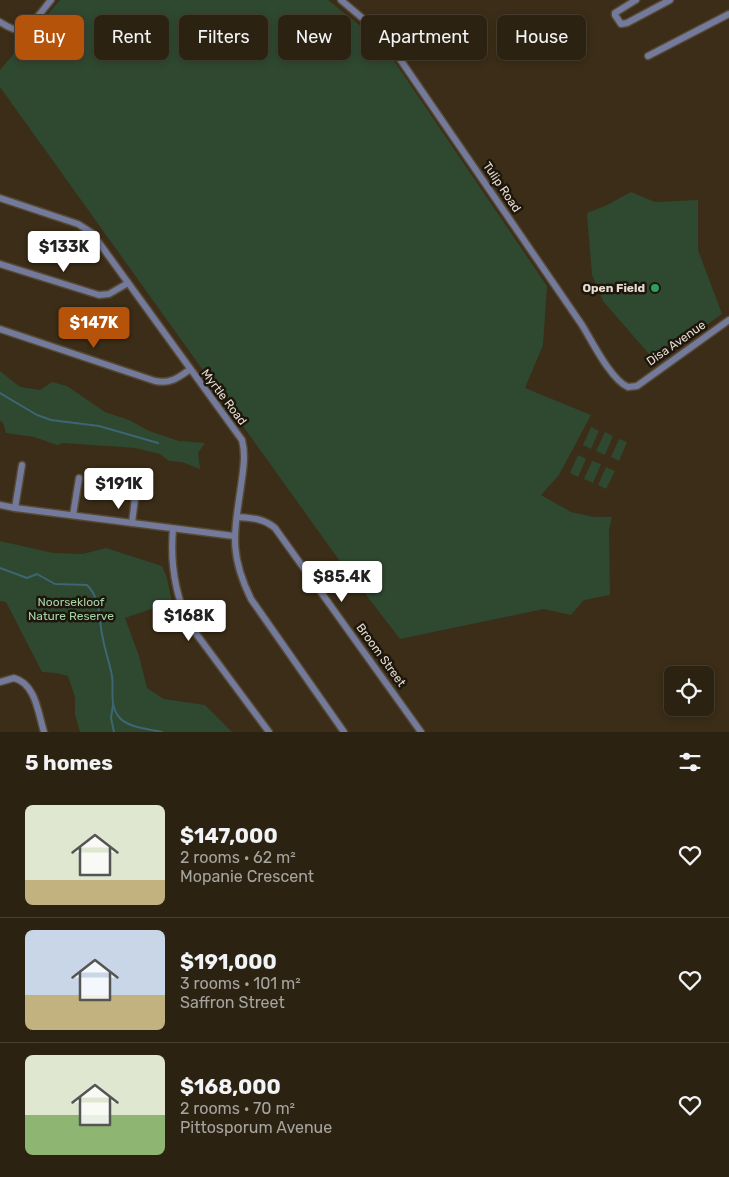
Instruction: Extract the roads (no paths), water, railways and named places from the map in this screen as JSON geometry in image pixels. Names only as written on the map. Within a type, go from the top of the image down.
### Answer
[{"type":"street","points":[[0,22],[19,30],[25,29],[51,0]]},
{"type":"street","name":"Tulip Road","points":[[341,0],[381,34],[391,46],[611,371],[626,386],[636,386]]},
{"type":"street","points":[[636,0],[617,11],[615,16],[621,24],[625,24],[670,0]]},
{"type":"street","points":[[648,56],[729,14]]},
{"type":"street","name":"Myrtle Road","points":[[0,198],[78,224],[89,230],[242,440],[245,456],[234,536],[237,565],[241,579],[251,599],[344,732]]},
{"type":"street","points":[[0,264],[98,295],[110,294],[128,283]]},
{"type":"street","name":"Disa Avenue","points":[[636,386],[729,320]]},
{"type":"street","points":[[0,329],[155,381],[174,381],[190,370]]},
{"type":"street","points":[[15,508],[22,465]]},
{"type":"street","points":[[73,515],[79,478]]},
{"type":"street","points":[[132,523],[137,482]]},
{"type":"street","points":[[0,505],[234,536]]},
{"type":"street","name":"Broom Street","points":[[237,517],[255,518],[275,528],[421,732]]},
{"type":"street","points":[[173,529],[172,568],[182,608],[189,624],[269,732]]},
{"type":"street","points":[[0,682],[14,678],[27,686],[33,697],[44,732]]},
{"type":"waterway","points":[[0,393],[37,415],[51,420],[99,426],[158,443]]},
{"type":"waterway","points":[[0,568],[27,578],[37,574],[55,584],[87,585],[95,597],[99,610],[101,632],[112,676],[113,702],[116,712],[128,724],[162,732]]},
{"type":"waterway","points":[[113,705],[111,718],[114,732]]},
{"type":"place","name":"Open Field","points":[[655,288]]},
{"type":"park label","name":"Noorsekloof Nature Reserve","points":[[71,609]]}]
